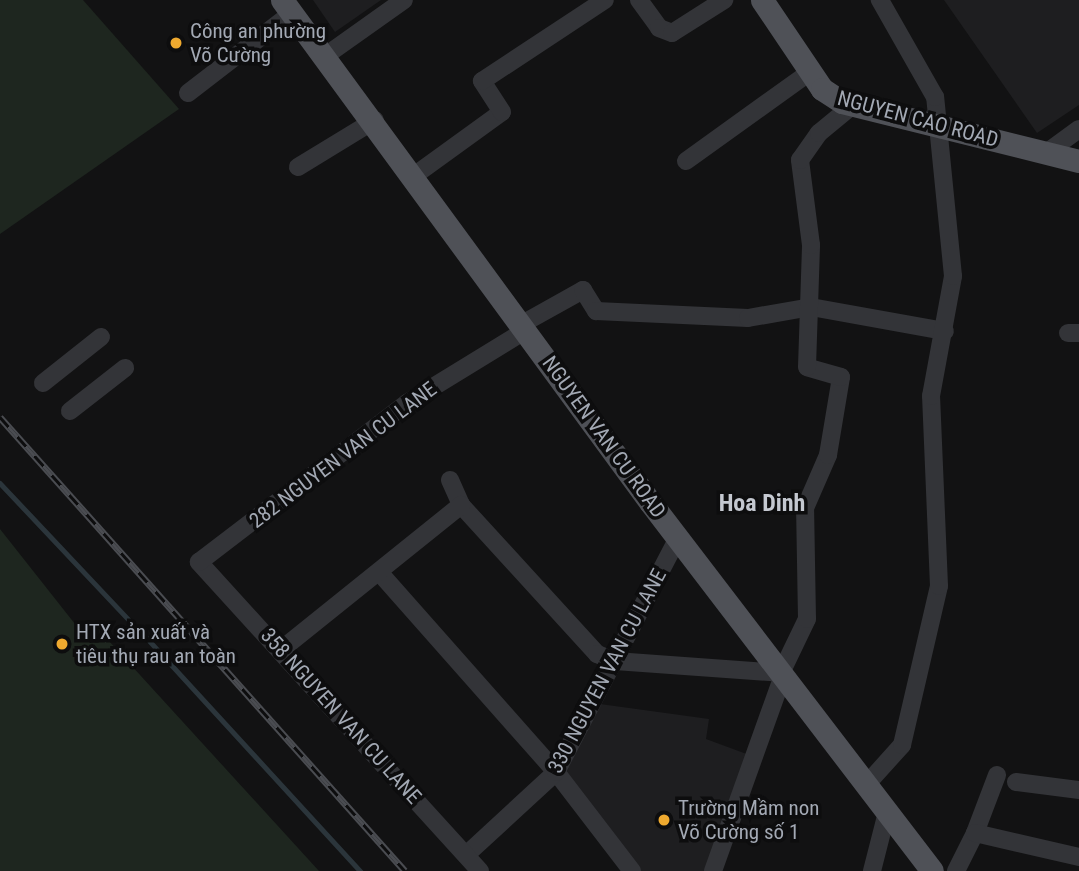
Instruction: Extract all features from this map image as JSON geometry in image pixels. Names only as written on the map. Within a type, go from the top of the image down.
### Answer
[{"type":"main road","name":"NGUYEN CAO ROAD","points":[[762,0],[822,89],[853,105],[1079,161]]},
{"type":"main road","name":"NGUYEN VAN CU ROAD","points":[[288,6],[328,54],[678,538],[932,871]]},
{"type":"street","points":[[328,54],[404,0]]},
{"type":"street","points":[[415,175],[502,112],[482,82],[605,0]]},
{"type":"street","points":[[639,0],[659,28],[672,33],[724,0]]},
{"type":"street","points":[[866,785],[902,745],[939,586],[931,413],[953,276],[930,81],[880,0]]},
{"type":"street","points":[[188,93],[288,6]]},
{"type":"street","points":[[685,161],[810,72]]},
{"type":"street","points":[[713,871],[782,675],[807,619],[805,508],[828,455],[840,385],[837,374],[807,367],[811,307],[800,160],[819,133],[853,105]]},
{"type":"street","points":[[298,167],[375,120]]},
{"type":"street","points":[[1046,153],[1079,129]]},
{"type":"street","name":"282 NGUYEN VAN CU LANE","points":[[199,562],[407,403],[583,290],[596,311],[613,313],[748,318],[811,307]]},
{"type":"street","points":[[811,307],[945,331]]},
{"type":"street","points":[[43,383],[101,337]]},
{"type":"street","points":[[70,411],[125,368]]},
{"type":"street","points":[[450,480],[461,505],[597,654],[615,661],[782,675]]},
{"type":"street","points":[[282,649],[461,505]]},
{"type":"street","name":"330 NGUYEN VAN CU LANE","points":[[466,855],[556,772],[678,538]]},
{"type":"street","name":"358 NGUYEN VAN CU LANE","points":[[199,562],[282,649],[480,871]]},
{"type":"street","points":[[379,572],[556,772],[632,871]]},
{"type":"street","points":[[956,871],[975,833],[997,775]]},
{"type":"street","points":[[1016,782],[1079,790]]},
{"type":"street","points":[[872,871],[887,812]]},
{"type":"street","points":[[975,833],[1079,857]]},
{"type":"shaded area","points":[[0,0],[83,0],[179,109],[0,234]]},
{"type":"shaded area","points":[[313,0],[381,0],[335,32]]},
{"type":"shaded area","points":[[944,0],[1079,0],[1079,105],[1037,133]]},
{"type":"shaded area","points":[[0,529],[90,643],[109,641],[319,871],[0,871]]},
{"type":"shaded area","name":"Trường Mầm non Võ Cường số 1","points":[[600,704],[709,719],[706,739],[752,756],[708,871],[637,871],[562,771]]},
{"type":"waterway","points":[[0,483],[128,619]]},
{"type":"waterway","points":[[145,636],[360,871]]},
{"type":"railway","points":[[0,417],[405,871]]},
{"type":"place","name":"Công an phường Võ Cường","points":[[176,43]]},
{"type":"place","name":"HTX sản xuất và tiêu thụ rau an toàn","points":[[62,644]]},
{"type":"place","name":"Trường Mầm non Võ Cường số 1","points":[[664,820]]},
{"type":"district","name":"Hoa Dinh","points":[[762,504]]}]
